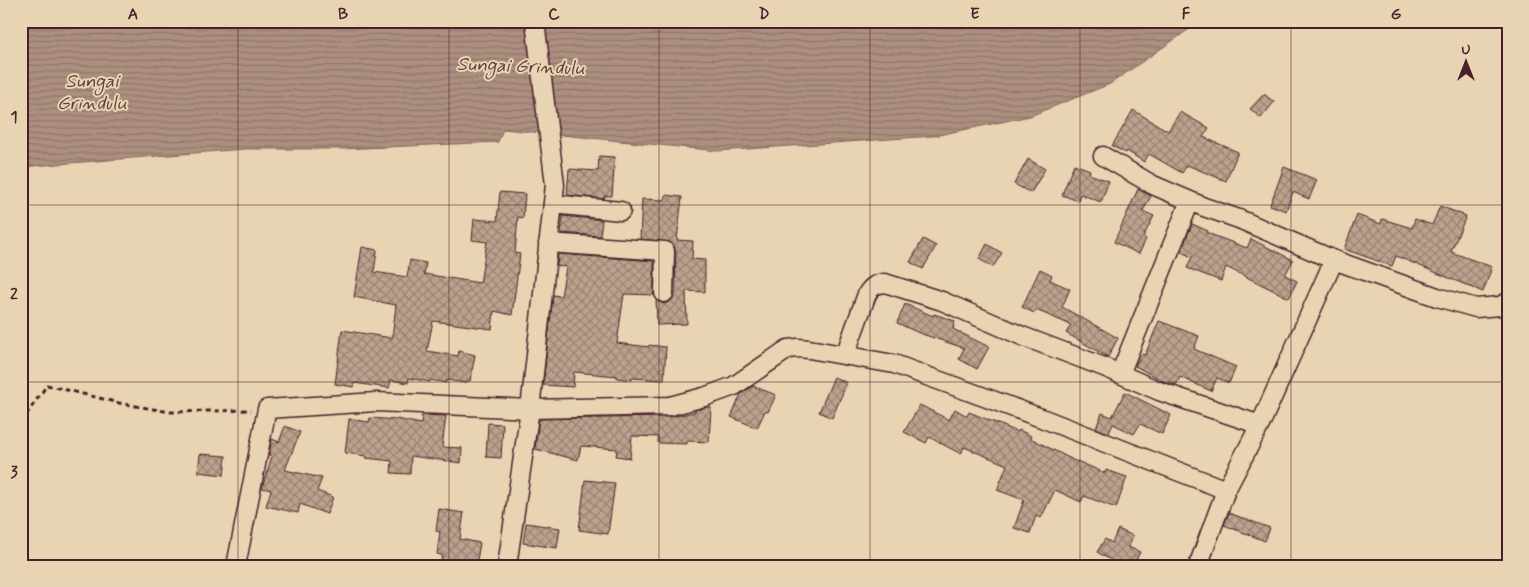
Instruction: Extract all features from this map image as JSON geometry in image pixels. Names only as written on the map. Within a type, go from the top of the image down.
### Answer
[{"type":"street","points":[[507,566],[530,409],[555,185],[535,21]]},
{"type":"street","points":[[1102,156],[1153,185],[1190,202],[1239,219],[1334,260],[1438,297],[1476,308],[1500,306],[1508,302]]},
{"type":"street","points":[[1120,374],[1190,202]]},
{"type":"street","points":[[553,204],[621,211]]},
{"type":"street","points":[[548,243],[665,251],[664,293]]},
{"type":"street","points":[[1198,566],[1226,490],[1260,425],[1334,260]]},
{"type":"street","points":[[845,355],[867,294],[877,284],[885,283],[942,301],[1022,336],[1159,391],[1260,425]]},
{"type":"street","points":[[236,566],[267,409],[376,402],[530,409],[670,406],[704,398],[734,386],[788,349],[798,348],[809,348],[894,364],[1226,490]]},
{"type":"path","points":[[21,422],[48,385],[119,404],[170,412],[267,409]]},
{"type":"water","name":"Sungai Grindulu","points":[[21,21],[1201,21],[1110,84],[1030,116],[934,136],[718,151],[503,129],[498,142],[342,149],[244,149],[21,167]]},
{"type":"building","points":[[1264,94],[1274,102],[1261,118],[1250,109]]},
{"type":"building","points":[[1133,110],[1168,131],[1180,112],[1209,128],[1203,137],[1238,152],[1226,181],[1187,165],[1182,173],[1149,154],[1144,162],[1127,151],[1126,153],[1112,146]]},
{"type":"building","points":[[599,156],[615,157],[612,196],[605,196],[604,199],[567,195],[569,169],[598,171]]},
{"type":"building","points":[[1028,159],[1045,169],[1031,193],[1014,184]]},
{"type":"building","points":[[1074,164],[1090,170],[1089,174],[1109,181],[1101,202],[1080,194],[1078,201],[1062,195]]},
{"type":"building","points":[[1284,167],[1317,180],[1309,199],[1293,192],[1286,211],[1270,205]]},
{"type":"building","points":[[1138,189],[1151,196],[1143,211],[1154,216],[1143,237],[1146,239],[1139,254],[1114,242]]},
{"type":"building","points":[[500,192],[525,194],[523,218],[518,217],[515,253],[520,254],[512,315],[494,311],[492,329],[433,321],[427,351],[458,356],[459,351],[475,355],[470,381],[466,381],[466,383],[446,380],[446,383],[409,378],[408,383],[391,380],[389,388],[354,383],[354,387],[335,384],[342,330],[392,338],[396,305],[354,297],[362,247],[377,250],[374,272],[407,277],[410,260],[426,263],[424,274],[480,283],[487,242],[472,240],[474,219],[497,221]]},
{"type":"building","points":[[665,195],[682,197],[677,240],[693,241],[692,259],[705,260],[705,292],[686,291],[687,324],[657,325],[656,300],[663,304],[673,299],[675,294],[676,251],[670,242],[640,239],[642,199],[665,200]]},
{"type":"building","points":[[1440,206],[1466,216],[1451,252],[1492,267],[1483,292],[1396,256],[1392,266],[1344,249],[1357,215],[1381,224],[1382,219],[1412,228],[1415,219],[1432,225]]},
{"type":"building","points":[[563,216],[602,220],[600,236],[561,233]]},
{"type":"building","points":[[1192,224],[1208,231],[1207,233],[1247,248],[1251,239],[1293,260],[1285,275],[1297,281],[1289,298],[1226,267],[1221,281],[1187,268],[1192,257],[1181,252]]},
{"type":"building","points":[[923,239],[936,246],[923,269],[910,262]]},
{"type":"building","points":[[987,244],[1002,253],[993,267],[979,259]]},
{"type":"building","points":[[558,254],[654,261],[654,295],[624,294],[617,343],[666,347],[664,380],[632,378],[632,380],[617,378],[617,376],[574,372],[573,387],[543,385],[553,295],[561,296],[566,267],[557,266]]},
{"type":"building","points":[[1040,269],[1052,275],[1050,280],[1070,289],[1062,307],[1118,338],[1108,357],[1066,333],[1071,325],[1036,310],[1034,313],[1022,307]]},
{"type":"building","points":[[905,304],[933,316],[934,314],[955,321],[953,329],[989,347],[977,369],[959,359],[964,348],[919,333],[897,323]]},
{"type":"building","points":[[1159,321],[1199,336],[1194,349],[1236,367],[1229,383],[1217,378],[1211,391],[1180,377],[1176,385],[1165,382],[1135,366],[1141,354],[1145,355]]},
{"type":"building","points":[[834,377],[847,383],[832,418],[819,412]]},
{"type":"building","points":[[753,386],[776,395],[768,412],[765,411],[757,428],[731,417],[741,394]]},
{"type":"building","points":[[1125,392],[1171,415],[1162,434],[1140,424],[1134,434],[1113,424],[1109,433],[1096,428],[1102,413],[1112,417]]},
{"type":"building","points":[[920,405],[949,420],[955,409],[967,416],[969,412],[1018,432],[1019,430],[1031,436],[1030,438],[1077,462],[1105,473],[1106,470],[1127,477],[1116,508],[1084,496],[1081,502],[1055,490],[1041,518],[1036,516],[1030,533],[1014,528],[1024,500],[997,490],[1007,465],[964,447],[961,454],[929,437],[926,443],[904,432]]},
{"type":"building","points":[[711,407],[709,442],[687,441],[687,444],[658,443],[658,437],[632,436],[630,458],[616,456],[617,449],[581,446],[578,460],[535,449],[539,419],[670,417],[695,412],[695,410]]},
{"type":"building","points":[[422,415],[446,416],[442,447],[462,448],[461,463],[411,456],[410,474],[391,473],[392,461],[345,453],[349,419],[369,422],[370,418],[397,419],[421,424]]},
{"type":"building","points":[[488,423],[503,424],[501,458],[486,457]]},
{"type":"building","points":[[285,426],[300,432],[285,470],[322,478],[317,491],[333,497],[327,514],[300,504],[298,513],[266,506],[271,490],[262,488],[272,456],[269,455],[272,439],[279,442]]},
{"type":"building","points":[[200,454],[226,456],[224,475],[198,472]]},
{"type":"building","points":[[585,480],[615,483],[608,534],[579,530]]},
{"type":"building","points":[[439,509],[464,513],[460,539],[480,543],[476,566],[440,566],[442,555],[437,554],[440,532],[436,531]]},
{"type":"building","points":[[1229,513],[1270,528],[1265,541],[1224,525]]},
{"type":"building","points":[[526,523],[560,528],[557,548],[523,543]]},
{"type":"building","points":[[1118,529],[1133,536],[1128,547],[1140,552],[1133,566],[1116,563],[1097,552],[1105,539],[1112,543]]}]
